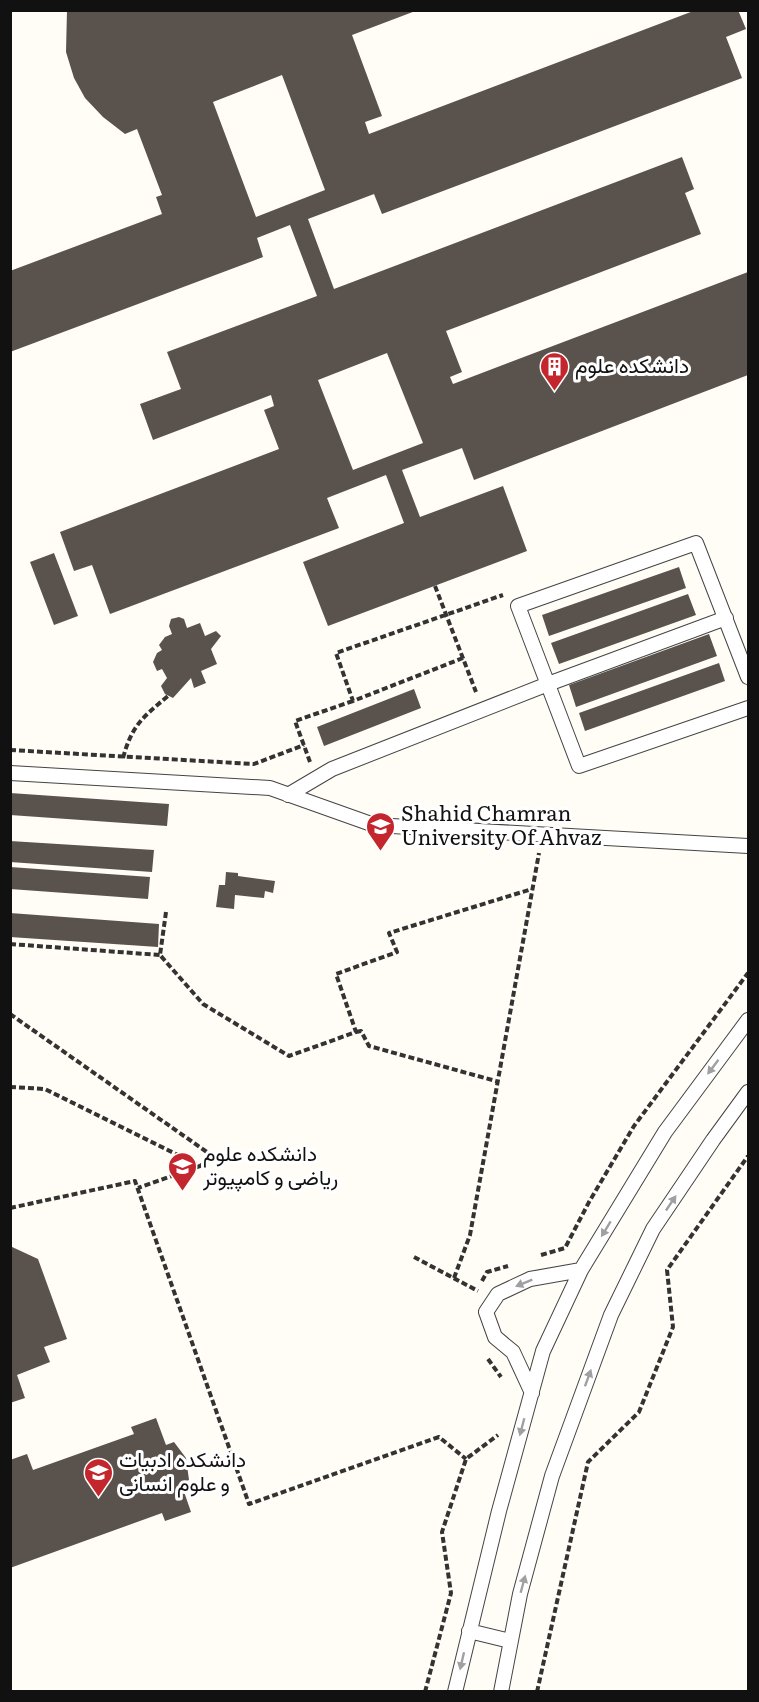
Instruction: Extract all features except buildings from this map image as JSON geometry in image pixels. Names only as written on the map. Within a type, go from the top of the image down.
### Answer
[{"type":"lane","points":[[748,677],[696,543],[518,606],[579,766],[748,708]]},
{"type":"lane","points":[[288,795],[332,769],[548,684],[726,618]]},
{"type":"lane","points":[[10,773],[270,788],[374,825],[748,846]]},
{"type":"lane","points":[[455,1692],[543,1351],[581,1270],[665,1132],[748,1020]]},
{"type":"lane","points":[[501,1692],[520,1594],[552,1476],[611,1315],[653,1229],[748,1092]]},
{"type":"lane","points":[[532,1393],[513,1353],[495,1337],[486,1312],[498,1294],[530,1279],[581,1270]]},
{"type":"lane","points":[[469,1631],[510,1641]]},
{"type":"path","points":[[435,586],[482,710]]},
{"type":"path","points":[[353,701],[336,652],[513,591]]},
{"type":"path","points":[[316,778],[295,721],[463,658]]},
{"type":"path","points":[[120,779],[123,756],[131,732],[168,696]]},
{"type":"path","points":[[10,750],[254,764],[304,745]]},
{"type":"path","points":[[454,1278],[470,1235],[542,834]]},
{"type":"path","points":[[356,1032],[336,974],[397,952],[389,933],[532,889]]},
{"type":"path","points":[[160,955],[166,912]]},
{"type":"path","points":[[10,944],[160,955],[203,1004],[289,1056],[361,1031],[369,1046],[496,1081]]},
{"type":"path","points":[[10,1014],[214,1157],[200,1166],[138,1188]]},
{"type":"path","points":[[10,1088],[45,1089],[200,1166]]},
{"type":"path","points":[[537,1692],[588,1462],[639,1413],[673,1327],[667,1270],[748,1156]]},
{"type":"path","points":[[10,1208],[135,1181],[249,1504],[439,1437],[466,1459]]},
{"type":"path","points":[[414,1257],[494,1300]]},
{"type":"place","name":"دانشکده علوم","points":[[554,392]]},
{"type":"place","name":"Shahid Chamran University Of Ahvaz","points":[[380,852]]},
{"type":"place","name":"دانشکده علوم ریاضی و کامپیوتر","points":[[182,1192]]},
{"type":"place","name":"دانشکده ادبیات و علوم انسانی","points":[[98,1498]]}]
